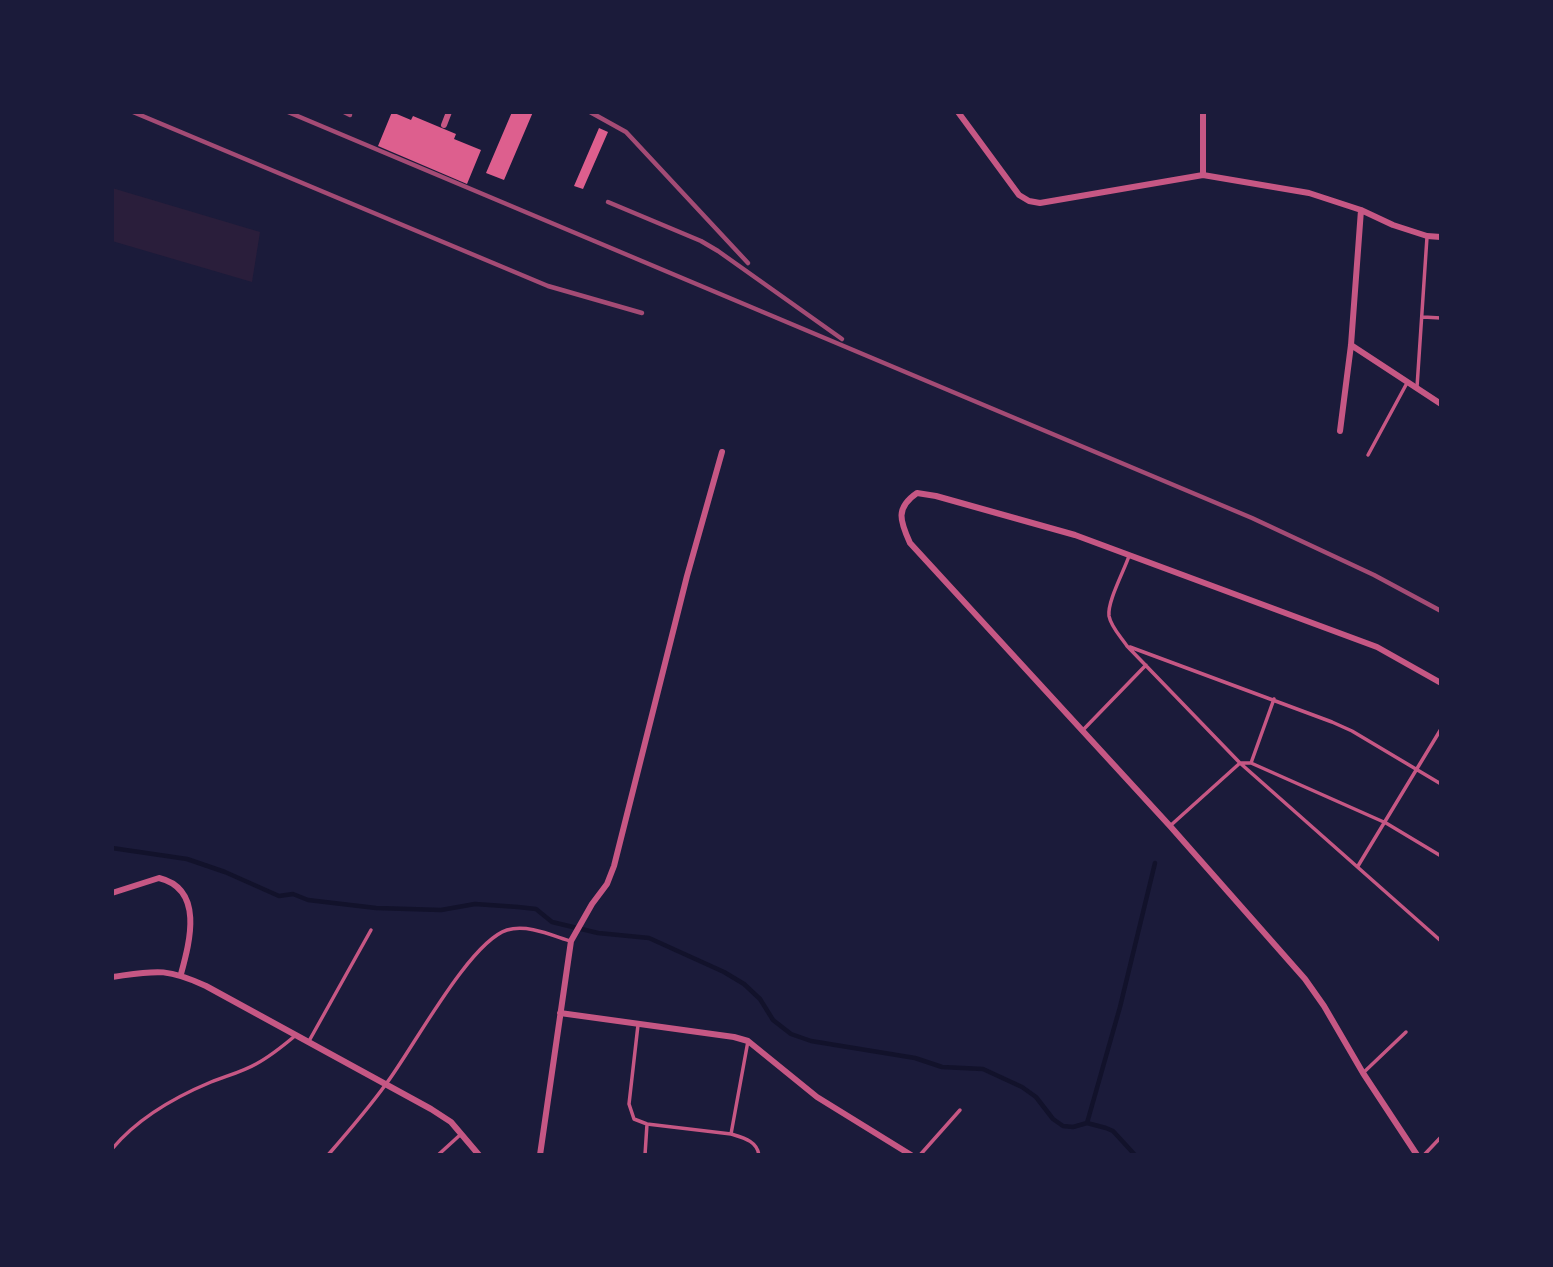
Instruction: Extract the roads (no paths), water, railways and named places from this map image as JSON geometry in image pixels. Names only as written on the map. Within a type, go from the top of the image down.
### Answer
[{"type":"street","points":[[444,125],[449,112]]},
{"type":"street","points":[[958,112],[1019,195],[1029,201],[1040,203],[1203,175],[1309,192],[1361,210],[1393,225],[1427,236],[1441,237]]},
{"type":"street","points":[[1203,112],[1203,175]]},
{"type":"street","points":[[1340,431],[1351,345],[1361,210]]},
{"type":"street","points":[[1351,345],[1441,404]]},
{"type":"street","points":[[540,1155],[571,941],[582,919],[607,884],[614,866],[687,576],[722,452]]},
{"type":"street","points":[[1418,1155],[1305,979],[1170,826],[909,543],[901,524],[902,510],[908,499],[917,493],[1075,536],[1377,647],[1441,682]]},
{"type":"street","points":[[112,893],[159,878],[179,886],[186,898],[191,918],[189,944],[181,974]]},
{"type":"street","points":[[112,977],[154,972],[181,974],[387,1083],[450,1122],[479,1155]]},
{"type":"street","points":[[560,1013],[748,1041],[817,1097],[911,1155]]},
{"type":"lane","points":[[1417,389],[1427,236]]},
{"type":"lane","points":[[1423,317],[1441,318]]},
{"type":"lane","points":[[1368,455],[1407,383]]},
{"type":"lane","points":[[1130,556],[1109,615],[1127,646],[1240,764],[1441,941]]},
{"type":"lane","points":[[1127,646],[1273,699],[1352,732],[1441,784]]},
{"type":"lane","points":[[1082,731],[1146,665]]},
{"type":"lane","points":[[1251,763],[1273,699]]},
{"type":"lane","points":[[1358,866],[1441,729]]},
{"type":"lane","points":[[1170,826],[1240,764],[1251,763],[1386,823],[1441,856]]},
{"type":"lane","points":[[328,1155],[387,1083],[433,1013],[487,941],[505,930],[516,928],[571,941]]},
{"type":"lane","points":[[309,1041],[371,930]]},
{"type":"lane","points":[[638,1025],[629,1104],[634,1119],[648,1124],[731,1134],[752,1142],[758,1147],[759,1155]]},
{"type":"lane","points":[[1363,1073],[1406,1032]]},
{"type":"lane","points":[[112,1149],[168,1103],[253,1066],[297,1035]]},
{"type":"lane","points":[[731,1134],[748,1041]]},
{"type":"lane","points":[[920,1155],[960,1110]]},
{"type":"lane","points":[[645,1155],[648,1124]]},
{"type":"lane","points":[[438,1155],[462,1133]]},
{"type":"lane","points":[[1424,1155],[1441,1137]]},
{"type":"waterway","points":[[112,848],[187,859],[225,872],[279,896],[293,894],[308,900],[376,908],[441,910],[475,904],[536,909],[552,922],[598,933],[649,938],[744,984],[760,999],[773,1020],[791,1034],[811,1041],[915,1058],[942,1067],[983,1069],[1022,1087],[1036,1097],[1053,1119],[1063,1126],[1073,1127],[1087,1123],[1106,1128],[1113,1131],[1135,1155]]},
{"type":"waterway","points":[[1087,1123],[1120,1007],[1155,863]]},
{"type":"railway","points":[[133,112],[548,286],[642,313]]},
{"type":"railway","points":[[288,112],[1252,518],[1374,575],[1441,611]]},
{"type":"railway","points":[[344,112],[350,115]]},
{"type":"railway","points":[[590,112],[626,132],[748,263]]},
{"type":"railway","points":[[608,202],[701,241],[842,339]]}]
